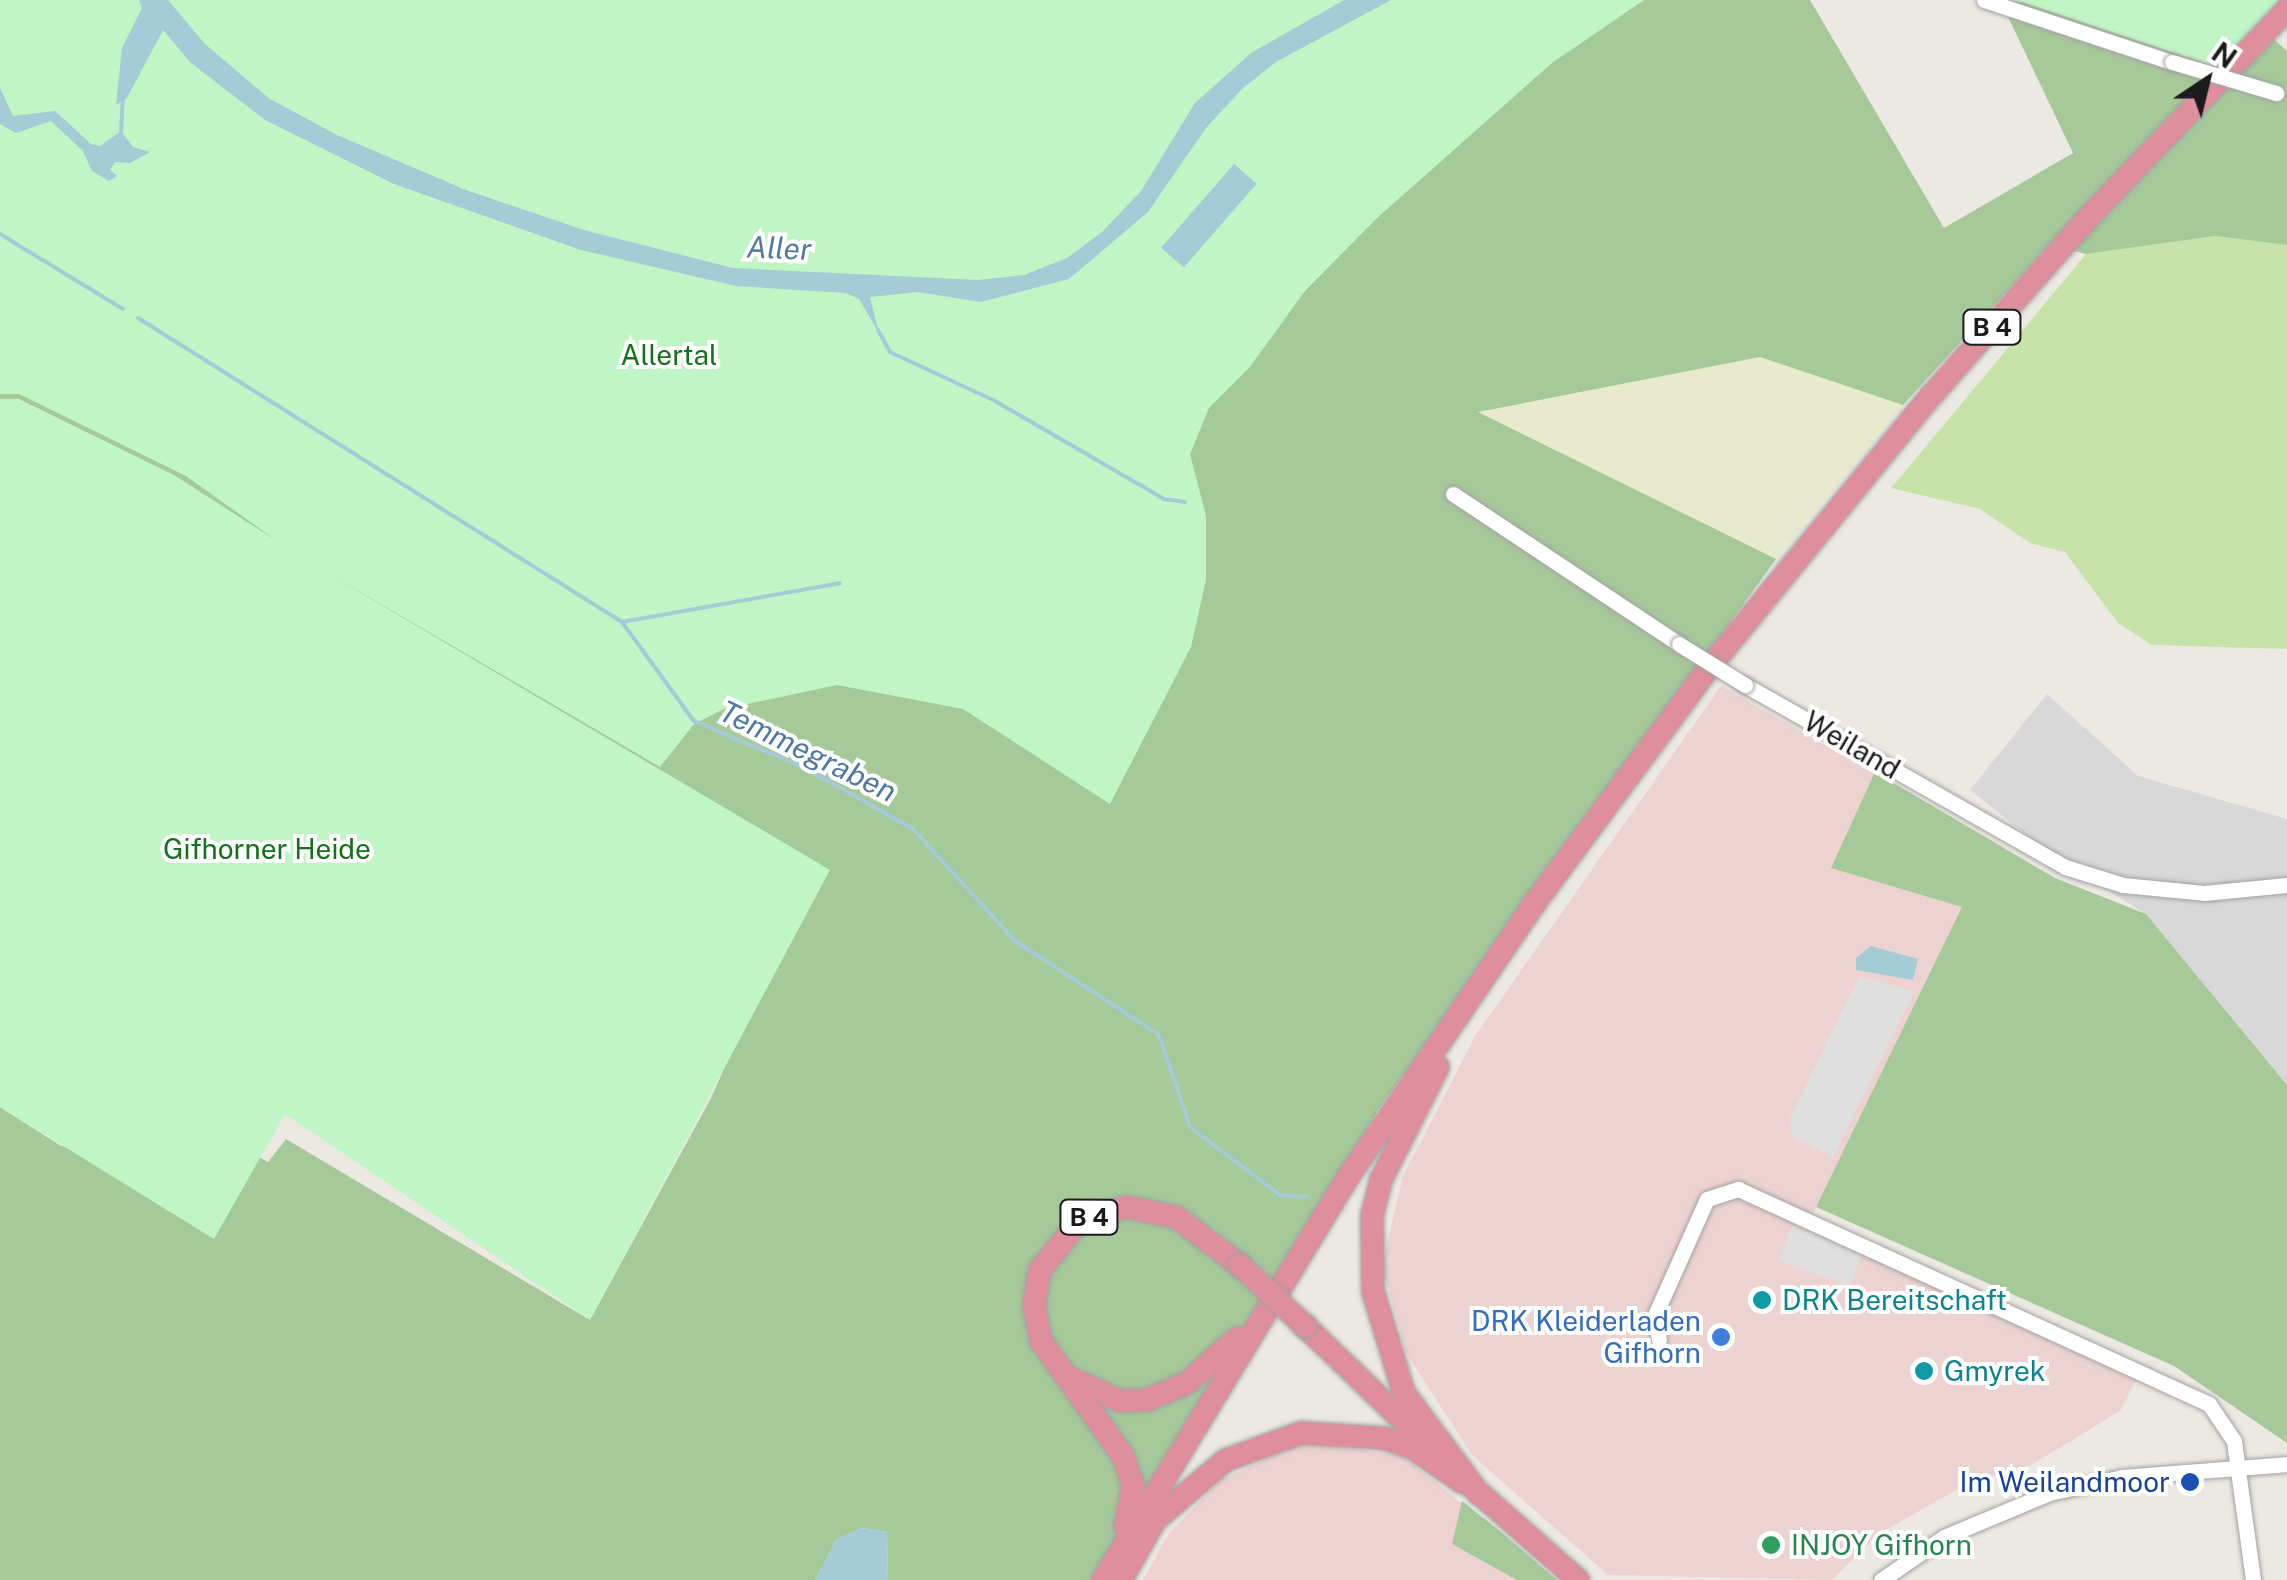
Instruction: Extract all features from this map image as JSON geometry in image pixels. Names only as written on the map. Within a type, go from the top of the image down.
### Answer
[{"type":"highway","name":"B 4","points":[[1118,1568],[1259,1318],[1534,904],[1776,582],[2086,220],[2287,10]]},
{"type":"highway","name":"B 4","points":[[1102,1580],[1118,1568],[1155,1520],[1250,1356],[1438,1067],[1787,590],[2094,228],[2287,24]]},
{"type":"highway","points":[[1438,1067],[1382,1180],[1372,1216],[1372,1291],[1404,1392],[1479,1494]]},
{"type":"highway","name":"B 4","points":[[1052,1363],[1037,1330],[1037,1282],[1059,1239],[1089,1217],[1126,1207],[1164,1212],[1240,1265],[1479,1494]]},
{"type":"highway","points":[[1052,1363],[1096,1394],[1147,1400],[1188,1383],[1259,1318]]},
{"type":"highway","points":[[1052,1363],[1130,1471],[1134,1501],[1118,1568]]},
{"type":"highway","points":[[1155,1520],[1226,1460],[1273,1440],[1328,1431],[1411,1448],[1479,1494],[1578,1580]]},
{"type":"street","points":[[1984,0],[2281,94]]},
{"type":"street","name":"Weiland","points":[[1453,494],[1679,644],[2065,867],[2123,885],[2204,893],[2287,885]]},
{"type":"street","points":[[1658,1340],[1655,1315],[1707,1199],[1738,1188],[2196,1395],[2229,1429],[2241,1468],[2252,1580]]},
{"type":"street","points":[[1881,1580],[1944,1537],[2049,1492],[2122,1477],[2287,1464]]},
{"type":"shaded area","points":[[1721,686],[1995,842],[1806,1228],[2136,1380],[2120,1411],[2033,1464],[1967,1484],[1877,1535],[1832,1580],[1608,1575],[1472,1455],[1406,1353],[1382,1265],[1403,1176],[1475,1036]]},
{"type":"shaded area","points":[[2047,694],[2138,776],[2287,819],[2287,1085],[2146,914],[2056,859],[1970,790]]},
{"type":"shaded area","points":[[1859,976],[1914,991],[1833,1157],[1793,1138],[1789,1121]]},
{"type":"shaded area","points":[[1792,1226],[1862,1252],[1850,1286],[1779,1261]]},
{"type":"shaded area","points":[[1304,1442],[1403,1456],[1557,1580],[1143,1580],[1169,1533],[1221,1480]]},
{"type":"green space","name":"Allertal","points":[[0,0],[1644,0],[1552,63],[1377,218],[1305,291],[1249,368],[1209,408],[1190,454],[1206,516],[1206,580],[1191,647],[1110,804],[963,709],[837,685],[724,709],[694,724],[660,767],[319,568],[830,870],[590,1320],[285,1114],[214,1239],[0,1107],[0,399],[19,399],[174,475],[277,541],[186,476],[19,394],[0,394]]},
{"type":"green space","points":[[1621,0],[1810,0],[1944,228],[2073,153],[2000,0],[2257,24],[2287,51],[2287,245],[2215,236],[2086,254],[2050,244],[1903,405],[1760,357],[1478,412],[1776,559],[1378,1110],[1106,1580],[888,1580],[887,1532],[862,1528],[837,1539],[815,1580],[0,1580],[0,1107],[61,1146],[208,1130],[268,1162],[286,1139],[590,1320],[711,1098],[801,896],[0,593],[0,303],[1151,457],[1205,367]]},
{"type":"green space","points":[[2016,0],[2283,0],[2220,68]]},
{"type":"green space","points":[[2215,236],[2287,245],[2287,649],[2152,645],[2118,623],[2065,552],[2030,543],[1980,509],[1891,488],[2086,254]]},
{"type":"green space","points":[[1760,357],[1903,405],[1776,559],[1476,412]]},
{"type":"green space","points":[[1875,772],[2055,878],[2146,914],[2287,1085],[2287,1443],[2174,1366],[1816,1207],[1962,907],[1831,868]]},
{"type":"green space","points":[[1462,1501],[1557,1580],[1517,1580],[1452,1544]]},
{"type":"water","points":[[139,0],[168,0],[205,44],[270,99],[337,135],[466,190],[584,230],[733,268],[978,280],[1024,275],[1067,258],[1102,232],[1141,191],[1195,103],[1251,53],[1344,0],[1391,0],[1276,62],[1242,89],[1206,128],[1148,212],[1069,279],[981,302],[918,292],[870,297],[879,333],[859,299],[846,293],[736,286],[581,250],[394,184],[265,120],[191,63],[163,30],[127,98],[116,105],[122,48],[142,8]]},
{"type":"water","points":[[0,88],[13,116],[55,111],[91,144],[100,146],[121,131],[133,147],[150,152],[130,163],[115,162],[110,170],[117,176],[109,181],[92,171],[83,151],[51,121],[16,133],[0,124]]},
{"type":"water","points":[[1234,164],[1257,184],[1184,267],[1161,248]]},
{"type":"water","points":[[1871,946],[1918,959],[1913,980],[1856,970],[1856,958]]},
{"type":"water","points":[[862,1528],[887,1532],[888,1580],[815,1580],[837,1539]]},
{"type":"waterway","points":[[121,132],[123,96]]},
{"type":"waterway","name":"Temmegraben","points":[[0,234],[123,309]]},
{"type":"waterway","name":"Temmegraben","points":[[138,318],[622,622],[694,721],[803,767],[913,829],[1015,941],[1159,1035],[1190,1127],[1280,1195],[1306,1197]]},
{"type":"waterway","points":[[878,330],[890,352],[995,401],[1164,499],[1185,502]]},
{"type":"waterway","points":[[622,622],[840,583]]},
{"type":"place","name":"DRK Bereitschaft","points":[[1762,1300]]},
{"type":"place","name":"DRK Kleiderladen Gifhorn","points":[[1721,1337]]},
{"type":"place","name":"Gmyrek","points":[[1924,1371]]},
{"type":"place","name":"Im Weilandmoor","points":[[2190,1482]]},
{"type":"place","name":"INJOY Gifhorn","points":[[1771,1545]]},
{"type":"water label","name":"Aller","points":[[779,248]]},
{"type":"park label","name":"Gifhorner Heide","points":[[267,849]]}]
